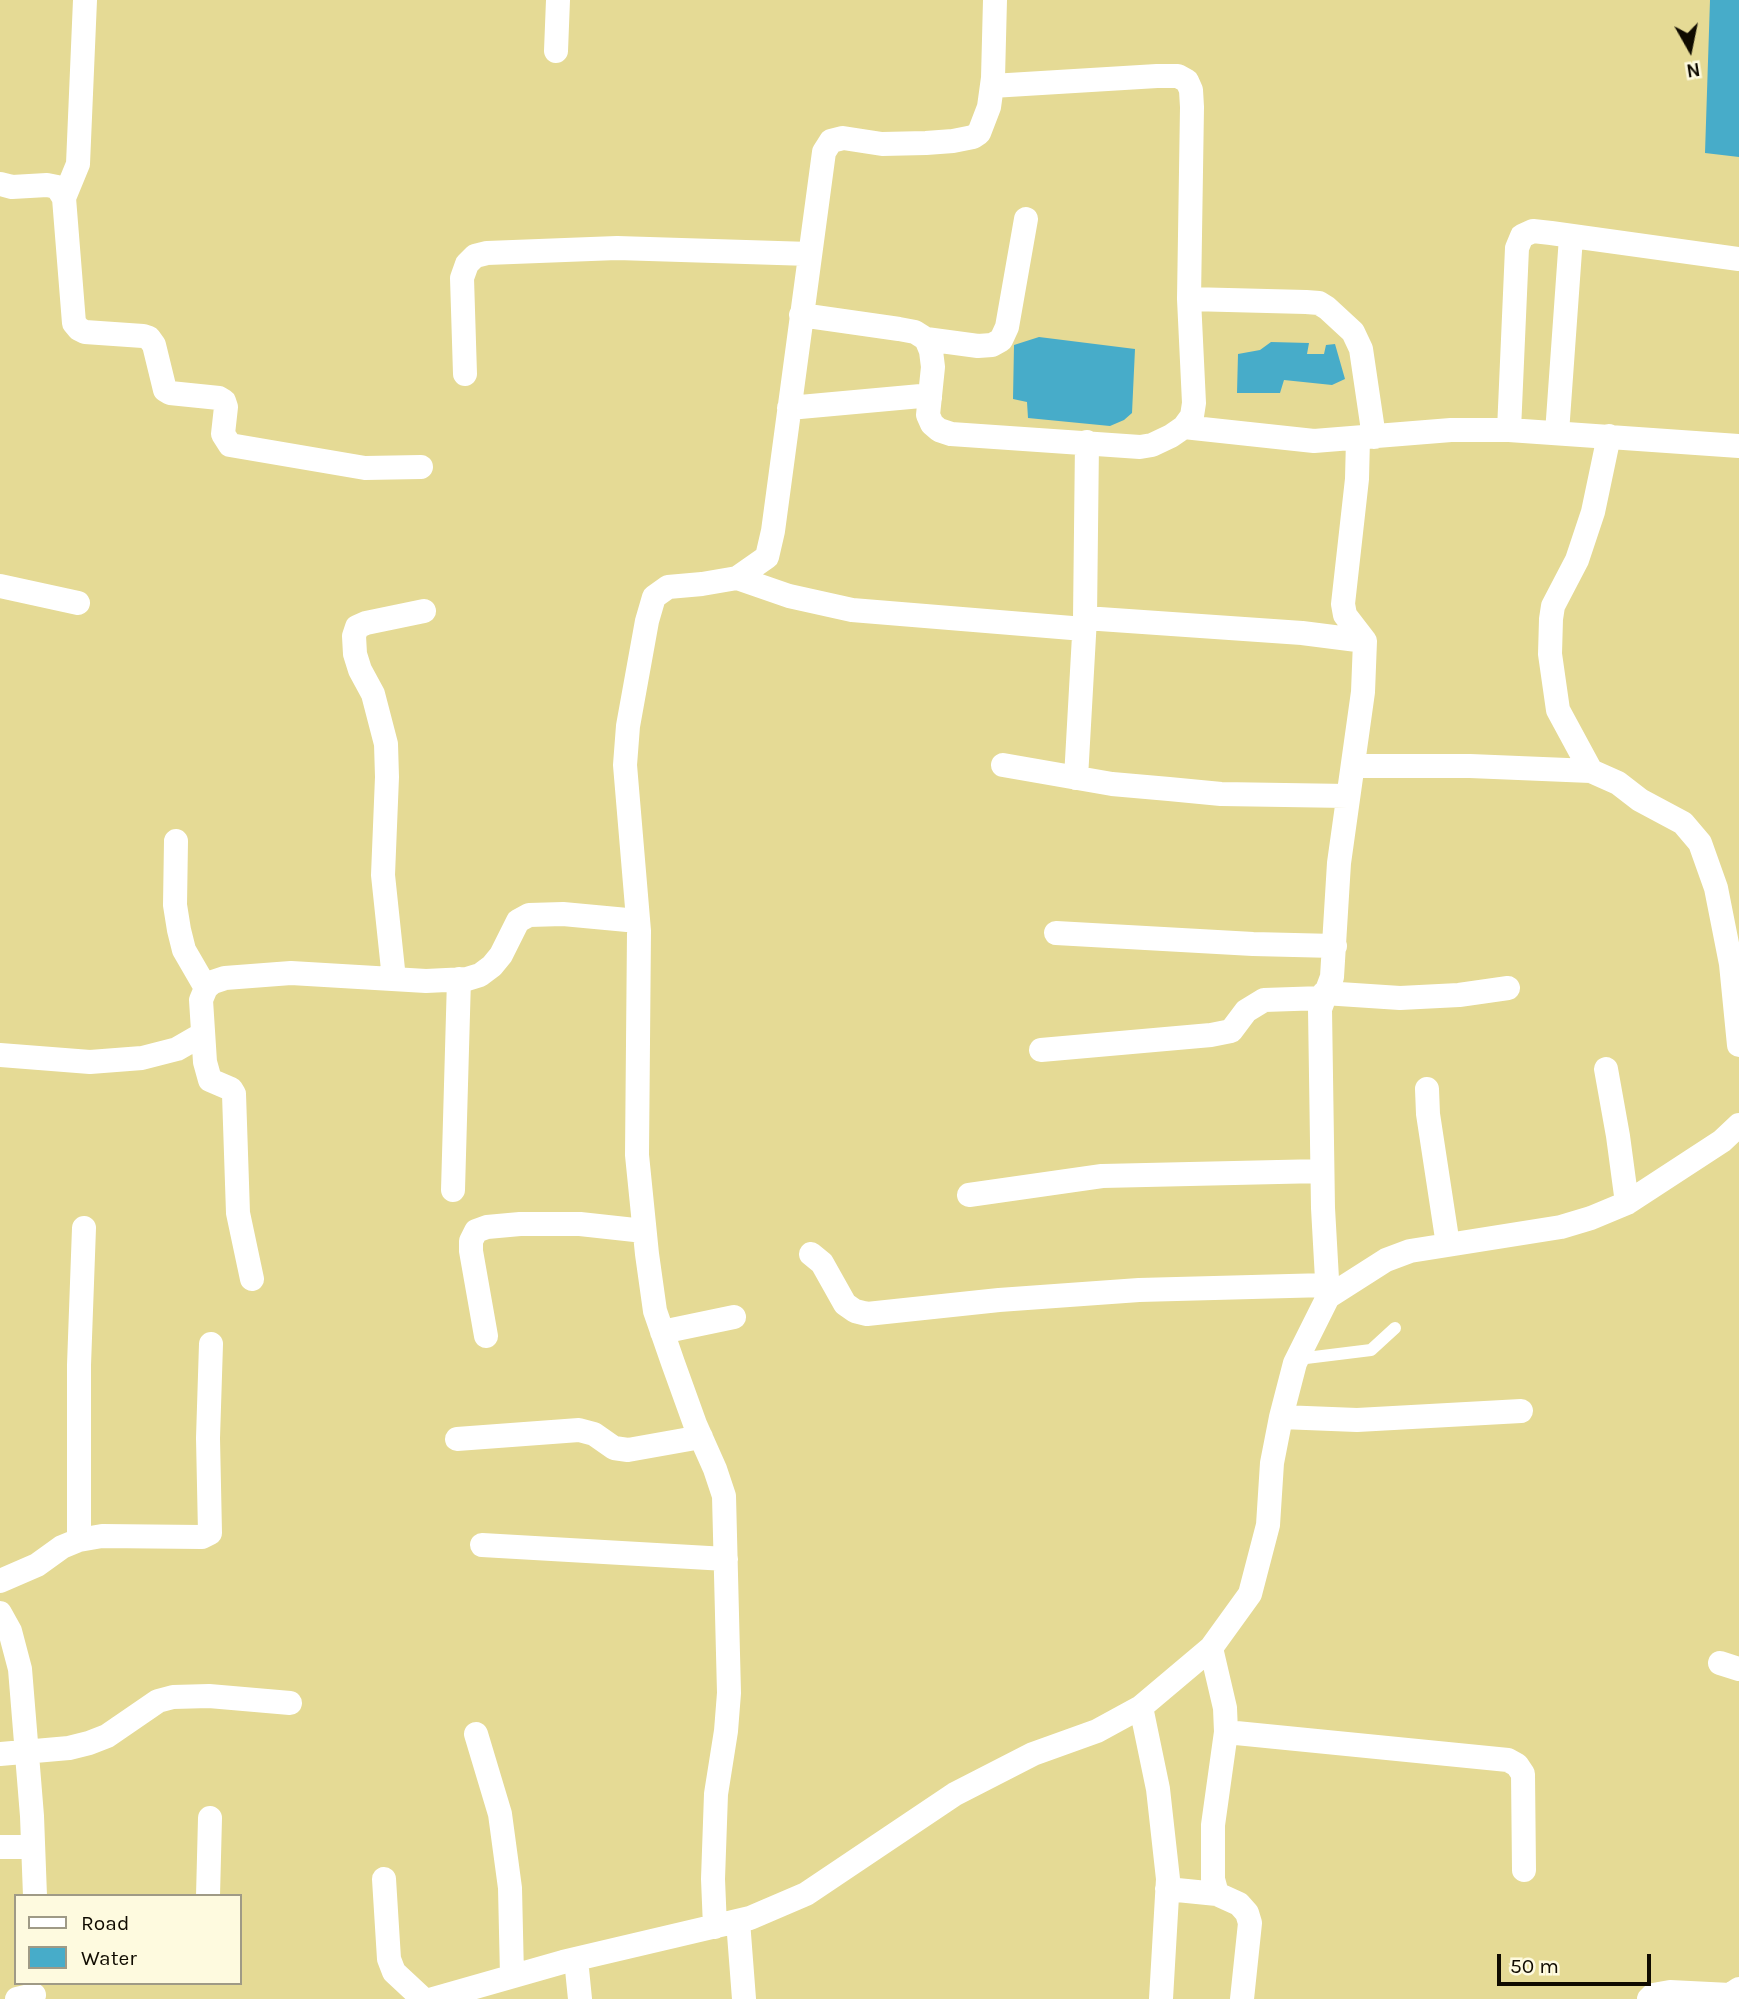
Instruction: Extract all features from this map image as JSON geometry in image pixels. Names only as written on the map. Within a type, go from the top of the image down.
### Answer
[{"type":"street","points":[[85,0],[78,164],[64,198],[74,323],[85,332],[149,338],[165,390],[224,401],[226,407],[223,434],[230,445],[365,468],[421,467]]},
{"type":"street","points":[[556,51],[558,0]]},
{"type":"street","points":[[744,1999],[727,1924],[713,1880],[716,1794],[729,1693],[724,1496],[655,1311],[637,1155],[638,921],[625,765],[628,726],[647,621],[654,597],[668,587],[737,578],[767,557],[824,152],[831,141],[843,138],[882,144],[915,143],[953,141],[979,133],[985,123],[992,86],[995,0]]},
{"type":"street","points":[[926,339],[933,367],[928,415],[939,430],[1140,447],[1152,445],[1171,436],[1184,427],[1192,416],[1194,403],[1189,299],[1192,107],[1191,90],[1187,81],[1178,76],[1157,76],[992,86]]},
{"type":"street","points":[[0,184],[12,187],[57,187],[64,198]]},
{"type":"street","points":[[801,315],[899,328],[915,332],[926,339],[978,346],[992,345],[1001,340],[1007,327],[1026,219]]},
{"type":"street","points":[[1509,430],[1517,248],[1522,236],[1534,232],[1739,259]]},
{"type":"street","points":[[1557,433],[1571,237]]},
{"type":"street","points":[[465,374],[462,278],[467,264],[475,256],[487,253],[617,248],[810,254]]},
{"type":"street","points":[[433,1999],[576,1959],[727,1924],[806,1894],[914,1819],[989,1776],[1032,1754],[1097,1731],[1141,1707],[1211,1648],[1250,1594],[1268,1525],[1272,1463],[1281,1417],[1297,1359],[1327,1291],[1320,1009],[1332,977],[1339,863],[1363,692],[1365,640],[1345,615],[1343,604],[1357,479],[1366,438],[1361,349],[1353,332],[1327,308],[1319,303],[1306,302],[1189,299]]},
{"type":"street","points":[[789,408],[921,396],[930,398]]},
{"type":"street","points":[[1184,427],[1314,441],[1451,430],[1509,430],[1739,446]]},
{"type":"street","points":[[1591,771],[1558,710],[1550,654],[1551,619],[1553,606],[1577,560],[1593,512],[1609,436]]},
{"type":"street","points":[[1076,778],[1084,624],[1087,442]]},
{"type":"street","points":[[737,578],[789,596],[842,608],[1084,624],[1290,632],[1365,640]]},
{"type":"street","points":[[0,586],[78,603]]},
{"type":"street","points":[[394,979],[383,875],[386,744],[373,694],[355,654],[354,636],[358,627],[366,623],[424,611]]},
{"type":"street","points":[[1003,765],[1112,784],[1221,794],[1348,796]]},
{"type":"street","points":[[1354,766],[1470,766],[1591,771],[1618,783],[1640,800],[1683,823],[1700,843],[1716,888],[1729,951],[1739,1045]]},
{"type":"street","points":[[176,841],[175,905],[179,930],[184,950],[206,988]]},
{"type":"street","points":[[252,1279],[238,1213],[234,1094],[231,1089],[210,1080],[205,1062],[201,1000],[206,988],[225,978],[291,973],[394,979],[459,979],[480,975],[492,966],[501,955],[518,921],[529,915],[562,914],[638,921]]},
{"type":"street","points":[[1056,933],[1335,946]]},
{"type":"street","points":[[453,1190],[459,979]]},
{"type":"street","points":[[1041,1050],[1231,1031],[1246,1011],[1264,1000],[1324,996],[1400,998],[1459,995],[1508,988]]},
{"type":"street","points":[[0,1055],[90,1062],[142,1058],[177,1049],[203,1034]]},
{"type":"street","points":[[1606,1069],[1627,1203]]},
{"type":"street","points":[[1427,1089],[1428,1114],[1448,1245]]},
{"type":"street","points":[[811,1254],[822,1263],[845,1304],[855,1311],[867,1314],[999,1300],[1139,1290],[1327,1291],[1386,1260],[1410,1251],[1561,1227],[1591,1218],[1627,1203],[1722,1141],[1739,1125]]},
{"type":"street","points":[[969,1195],[1102,1176],[1322,1171]]},
{"type":"street","points":[[486,1336],[471,1251],[471,1241],[476,1231],[487,1227],[520,1224],[580,1224],[644,1231]]},
{"type":"street","points":[[79,1539],[79,1365],[84,1228]]},
{"type":"street","points":[[662,1332],[734,1317]]},
{"type":"street","points":[[0,1581],[37,1565],[62,1547],[79,1539],[102,1536],[202,1537],[210,1533],[208,1438],[211,1344]]},
{"type":"street","points":[[1281,1417],[1357,1419],[1521,1411]]},
{"type":"street","points":[[457,1440],[579,1430],[594,1434],[614,1448],[628,1450],[701,1437]]},
{"type":"street","points":[[482,1545],[726,1559]]},
{"type":"street","points":[[0,1614],[10,1631],[20,1669],[35,1894]]},
{"type":"street","points":[[1211,1648],[1225,1707],[1226,1732],[1213,1825],[1213,1879],[1217,1894]]},
{"type":"street","points":[[0,1754],[27,1753],[89,1743],[107,1736],[158,1700],[173,1697],[209,1696],[290,1703]]},
{"type":"street","points":[[1141,1707],[1158,1789],[1168,1880],[1161,1999]]},
{"type":"street","points":[[1226,1732],[1508,1760],[1517,1765],[1523,1774],[1524,1870]]},
{"type":"street","points":[[476,1734],[500,1814],[510,1888],[512,1976]]},
{"type":"street","points":[[208,1894],[210,1818]]},
{"type":"street","points":[[0,1847],[33,1847]]},
{"type":"street","points":[[384,1879],[389,1959],[394,1972],[423,1999]]},
{"type":"street","points":[[1167,1889],[1217,1894],[1239,1904],[1247,1913],[1250,1923],[1241,1999]]},
{"type":"street","points":[[576,1959],[580,1999]]},
{"type":"street","points":[[1649,1999],[1653,1995],[1670,1992],[1730,1995],[1739,1989]]},
{"type":"lane","points":[[1297,1359],[1371,1350],[1395,1328]]},
{"type":"water","points":[[1710,0],[1739,0],[1739,157],[1705,153]]},
{"type":"water","points":[[1039,337],[1135,349],[1132,413],[1110,426],[1028,418],[1027,402],[1013,399],[1014,345]]},
{"type":"water","points":[[1271,342],[1309,343],[1307,354],[1324,354],[1326,345],[1335,344],[1345,379],[1332,385],[1284,380],[1280,393],[1237,393],[1238,354],[1260,350]]}]
